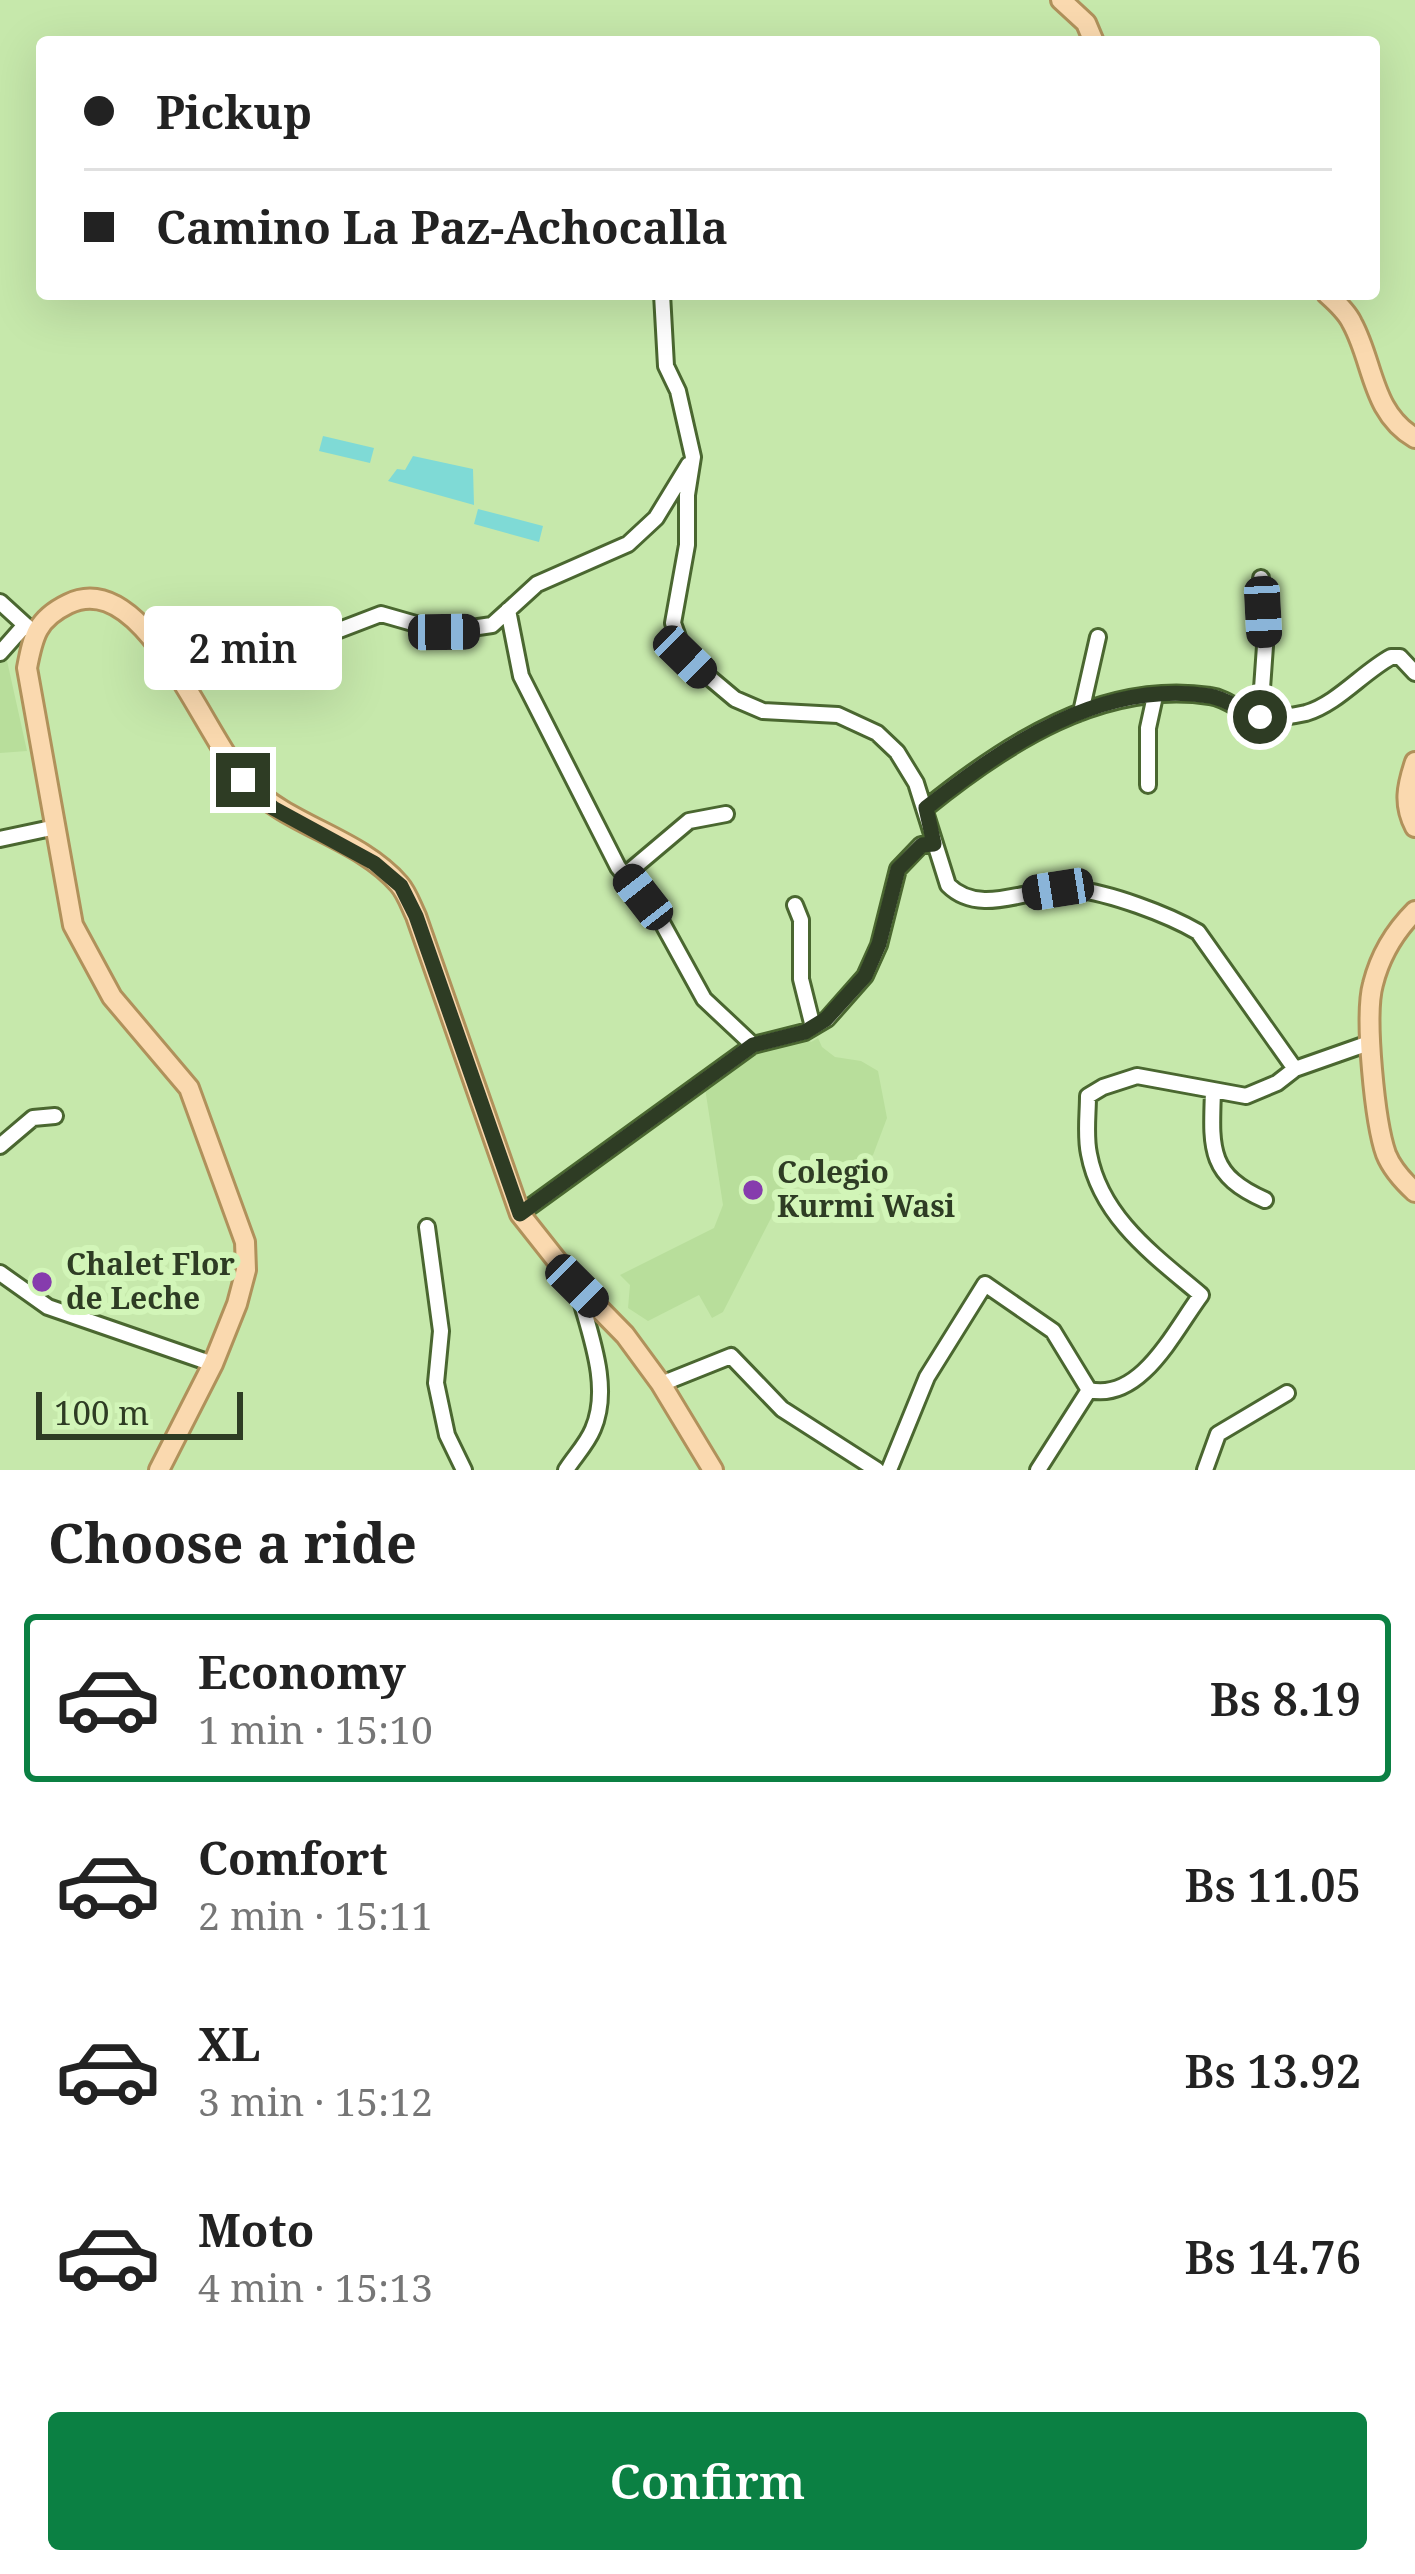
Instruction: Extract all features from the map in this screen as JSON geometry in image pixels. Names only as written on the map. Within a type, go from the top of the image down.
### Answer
[{"type":"main road","points":[[1060,0],[1085,23],[1091,36]]},
{"type":"main road","points":[[1333,300],[1352,321],[1373,386],[1389,416],[1415,438]]},
{"type":"main road","points":[[159,1470],[237,1304],[246,1270],[245,1242],[189,1088],[112,997],[73,925],[28,686],[29,629],[75,600],[123,606],[158,642],[243,780],[273,808],[374,863],[401,886],[416,916],[520,1214],[577,1286],[625,1335],[713,1470]]},
{"type":"main road","points":[[1415,762],[1406,811],[1415,827]]},
{"type":"main road","points":[[1415,911],[1399,927],[1372,985],[1369,1042],[1386,1153],[1415,1192]]},
{"type":"street","points":[[663,300],[666,366],[678,391],[693,457],[687,545],[673,623],[685,657],[735,698],[764,710],[838,716],[878,734],[898,752],[916,783],[948,884],[971,899],[1073,889],[1181,922],[1198,932],[1295,1069]]},
{"type":"street","points":[[158,642],[221,629],[334,632],[387,614],[444,632],[492,625],[537,584],[628,544],[656,518],[693,457]]},
{"type":"street","points":[[1260,717],[1265,646],[1261,578]]},
{"type":"street","points":[[0,602],[29,629],[0,653]]},
{"type":"street","points":[[508,610],[521,676],[625,875],[660,919],[704,999],[753,1045]]},
{"type":"street","points":[[1081,712],[1098,637]]},
{"type":"street","points":[[926,808],[976,768],[1059,720],[1134,697],[1208,695],[1260,717],[1308,712],[1391,656],[1400,657],[1415,673]]},
{"type":"street","points":[[1148,785],[1148,728],[1155,696]]},
{"type":"street","points":[[625,875],[688,821],[726,814]]},
{"type":"street","points":[[0,839],[56,827]]},
{"type":"street","points":[[520,1214],[753,1045],[826,1019],[865,976],[879,944],[898,869],[922,845],[934,844]]},
{"type":"street","points":[[795,905],[801,920],[801,979],[810,1028]]},
{"type":"street","points":[[889,1470],[928,1377],[985,1284],[1053,1331],[1088,1390],[1107,1394],[1137,1380],[1201,1295],[1131,1238],[1100,1184],[1088,1153],[1088,1096],[1137,1076],[1246,1096],[1295,1069],[1369,1042]]},
{"type":"street","points":[[1213,1091],[1211,1140],[1221,1173],[1265,1200]]},
{"type":"street","points":[[0,1145],[33,1118],[55,1116]]},
{"type":"street","points":[[428,1227],[441,1331],[436,1383],[447,1435],[464,1470]]},
{"type":"street","points":[[0,1273],[49,1307],[212,1364]]},
{"type":"street","points":[[566,1470],[593,1430],[599,1401],[598,1372],[577,1286]]},
{"type":"street","points":[[661,1384],[731,1356],[782,1409],[877,1470]]},
{"type":"street","points":[[1038,1470],[1088,1390]]},
{"type":"street","points":[[1205,1470],[1217,1434],[1287,1393]]},
{"type":"shaded area","points":[[2,638],[27,751],[0,753]]},
{"type":"shaded area","name":"Colegio Kurmi Wasi","points":[[804,1037],[811,1042],[818,1038],[835,1057],[861,1061],[878,1071],[887,1118],[873,1155],[852,1170],[799,1170],[793,1175],[723,1312],[712,1318],[699,1295],[648,1321],[628,1308],[630,1285],[620,1275],[714,1228],[723,1205],[705,1088],[755,1050]]},
{"type":"building","points":[[323,436],[374,448],[370,463],[319,451]]},
{"type":"building","points":[[413,456],[473,469],[474,505],[388,481],[397,469],[405,470]]},
{"type":"building","points":[[478,509],[543,526],[539,542],[474,524]]},
{"type":"place","name":"Colegio Kurmi Wasi","points":[[753,1190]]},
{"type":"place","name":"Chalet Flor de Leche","points":[[42,1282]]},
{"type":"route","points":[[243,780],[273,808],[374,863],[401,886],[416,916],[520,1214],[753,1045],[805,1032],[826,1019],[865,976],[879,944],[898,869],[922,845],[934,844],[926,808],[976,768],[1059,720],[1134,697],[1208,695],[1260,717]]}]
